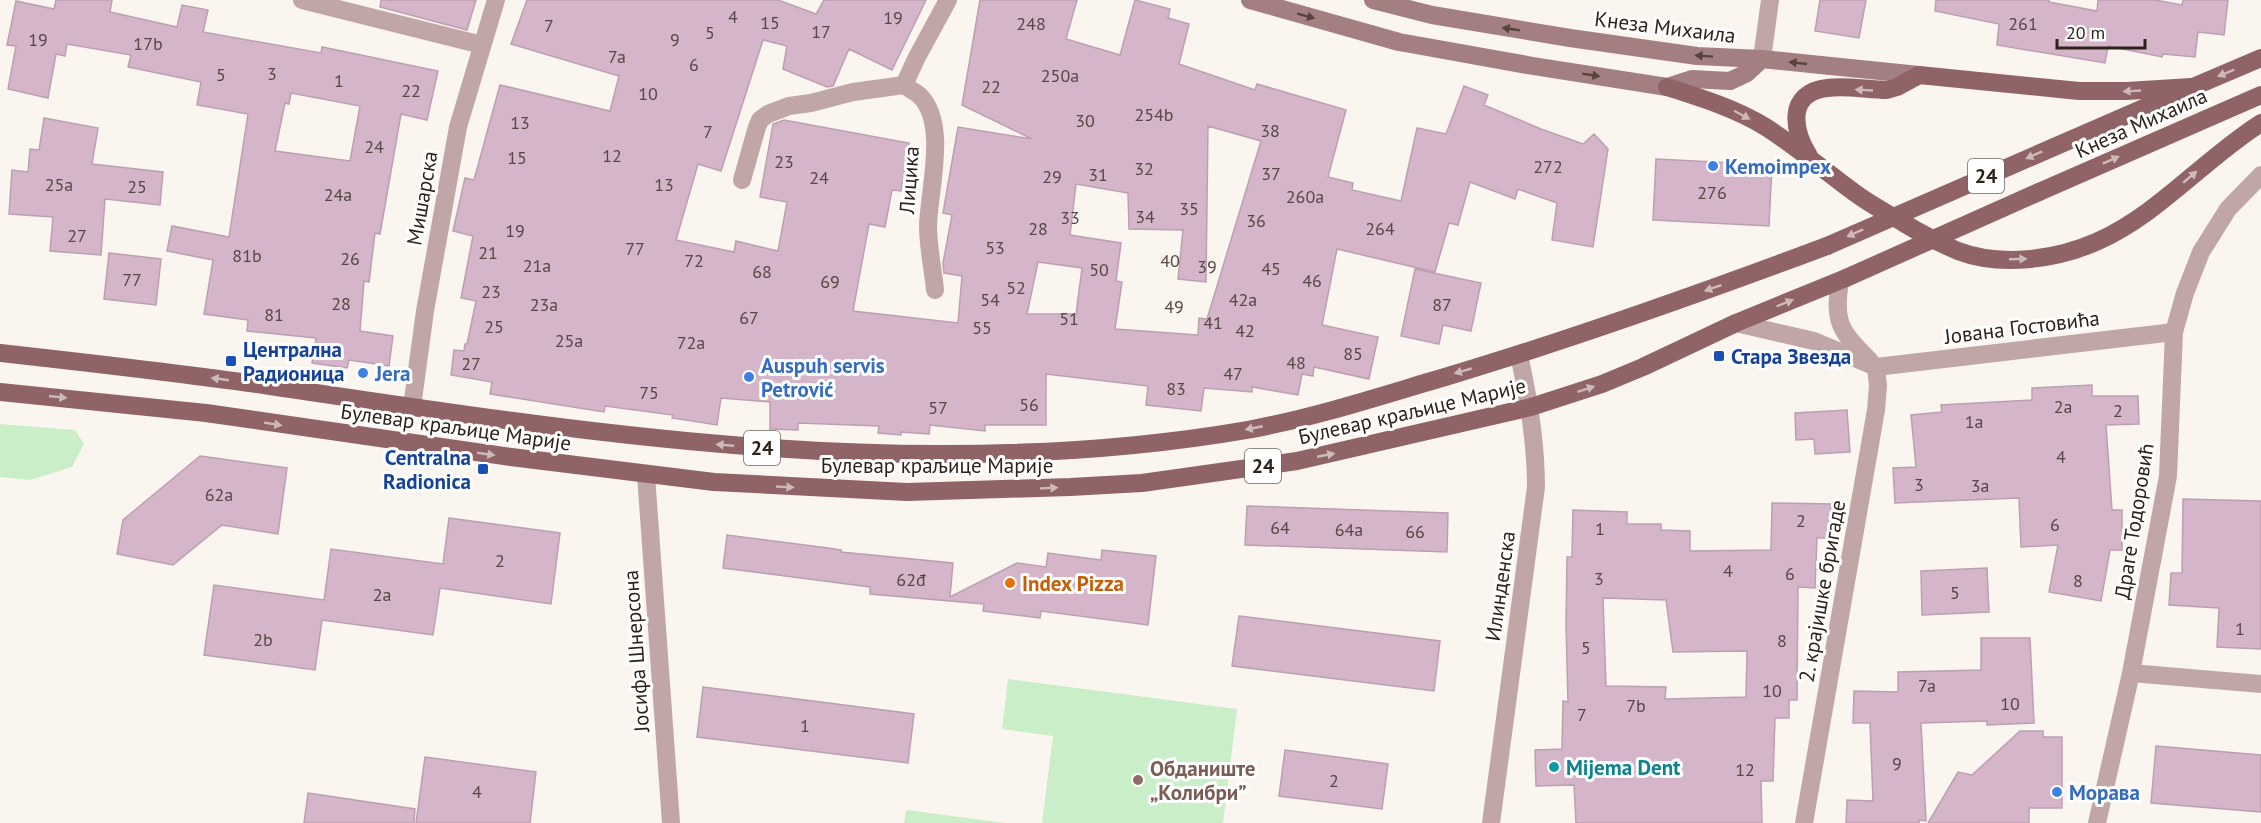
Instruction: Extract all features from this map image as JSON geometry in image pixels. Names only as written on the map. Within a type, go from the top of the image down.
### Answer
[{"type":"main road","points":[[1250,0],[1399,42],[1667,87],[1730,108],[1764,127],[1866,201],[1960,252],[1994,259],[2023,259],[2061,253],[2096,242],[2145,213],[2261,123]]},
{"type":"main road","name":"Кнеза Михаила","points":[[1373,0],[1432,15],[1697,56],[1762,59],[1919,75]]},
{"type":"main road","name":"Кнеза Михаила","points":[[1827,246],[2261,58]]},
{"type":"main road","points":[[1667,87],[1692,79],[1730,81],[1747,73],[1762,59]]},
{"type":"main road","points":[[1812,160],[1799,141],[1795,112],[1801,100],[1812,92],[1826,88],[1887,90],[1919,75],[2079,91],[2127,92],[2191,87]]},
{"type":"main road","name":"Кнеза Михаила","points":[[1843,279],[2261,95]]},
{"type":"main road","name":"Булевар краљице Марије","points":[[0,353],[154,370],[607,434],[765,448],[884,453],[1020,454],[1124,446],[1251,429],[1366,402],[1519,355],[1717,287],[1827,246]]},
{"type":"main road","name":"Булевар краљице Марије","points":[[0,392],[206,413],[312,430],[714,482],[907,492],[991,491],[1142,483],[1259,467],[1338,453],[1531,407],[1633,371],[1736,323],[1843,279]]},
{"type":"street","points":[[302,0],[482,45]]},
{"type":"street","name":"Мишарска","points":[[412,407],[425,311],[458,126],[496,0]]},
{"type":"street","points":[[742,180],[757,127],[760,120],[768,114],[789,106],[853,92],[904,85],[948,0]]},
{"type":"street","points":[[1762,59],[1770,0]]},
{"type":"street","name":"Лицика","points":[[904,85],[919,95],[933,121],[935,143],[928,228],[935,290]]},
{"type":"street","name":"Драге Тодоровић","points":[[2097,823],[2131,673],[2168,476],[2174,332],[2200,252],[2228,209],[2261,176]]},
{"type":"street","points":[[1843,279],[1836,306],[1839,321],[1845,333],[1876,367]]},
{"type":"street","points":[[1736,323],[1814,341],[1876,367]]},
{"type":"street","name":"Јована Гостовића","points":[[1876,367],[2174,332]]},
{"type":"street","name":"Илинденска","points":[[1491,823],[1536,487],[1536,456],[1531,407],[1519,355]]},
{"type":"street","name":"2. крајишке бригаде","points":[[1804,823],[1876,411],[1878,386],[1876,367]]},
{"type":"street","name":"Јосифа Шнерсона","points":[[646,475],[671,823]]},
{"type":"street","points":[[2131,673],[2261,684]]},
{"type":"green space","points":[[0,424],[75,430],[84,444],[72,467],[30,480],[0,477]]},
{"type":"green space","name":"Обданиште „Колибри”","points":[[1008,679],[1237,709],[1223,823],[1042,823],[1053,736],[1002,729]]},
{"type":"green space","points":[[906,810],[1006,823],[904,823]]},
{"type":"building","points":[[56,0],[112,0],[110,12],[177,27],[182,5],[208,10],[203,32],[321,53],[322,47],[438,71],[427,120],[401,114],[380,234],[375,233],[369,282],[364,281],[360,331],[393,336],[389,366],[349,360],[347,368],[312,363],[316,338],[247,331],[248,320],[204,314],[213,260],[167,251],[172,226],[229,237],[248,114],[197,105],[201,82],[128,67],[131,55],[67,44],[65,56],[56,54],[48,98],[8,89],[16,46],[7,45],[16,1],[54,9]],"holes":[[[291,93],[360,106],[350,161],[275,151],[285,103],[289,104]]]},
{"type":"building","points":[[381,0],[476,0],[467,30],[380,7]]},
{"type":"building","points":[[527,0],[778,0],[816,14],[824,0],[926,0],[892,70],[849,49],[833,86],[827,87],[783,69],[787,46],[763,40],[721,171],[698,164],[676,240],[734,252],[736,241],[778,251],[787,202],[760,197],[773,124],[784,120],[909,143],[901,191],[892,190],[885,227],[869,224],[853,311],[958,323],[962,276],[944,273],[943,263],[952,215],[943,213],[958,127],[1032,139],[962,105],[980,0],[1077,0],[1066,39],[1120,55],[1135,0],[1170,9],[1168,18],[1189,24],[1179,64],[1255,90],[1257,84],[1346,110],[1328,177],[1353,183],[1352,190],[1401,201],[1417,128],[1446,134],[1464,86],[1488,95],[1484,105],[1583,144],[1594,134],[1608,149],[1593,247],[1552,240],[1557,203],[1518,189],[1515,199],[1470,182],[1458,225],[1449,223],[1435,272],[1337,249],[1322,325],[1378,337],[1369,379],[1314,367],[1313,376],[1302,374],[1298,395],[1252,387],[1252,392],[1204,388],[1201,411],[1146,405],[1148,386],[1046,374],[1046,425],[985,425],[985,431],[930,425],[929,434],[901,432],[901,435],[878,433],[879,426],[798,423],[798,430],[770,429],[770,402],[721,398],[717,425],[672,418],[673,415],[605,406],[604,412],[490,394],[492,382],[451,375],[454,350],[464,351],[465,344],[467,344],[476,301],[461,298],[473,236],[453,231],[465,178],[474,180],[500,85],[610,111],[619,76],[511,44]],"holes":[[[1208,126],[1261,141],[1207,319],[1199,318],[1198,335],[1115,329],[1122,282],[1116,281],[1121,243],[1070,235],[1076,184],[1128,193],[1129,229],[1183,230],[1178,279],[1206,282]],[[1038,262],[1082,268],[1076,314],[1027,314]]]},
{"type":"building","points":[[1820,0],[1866,0],[1859,38],[1815,31]]},
{"type":"building","points":[[1936,0],[2049,0],[2049,2],[2097,11],[2098,0],[2155,0],[2182,5],[2183,0],[2228,0],[2224,35],[2198,32],[2195,57],[2163,54],[2162,57],[2108,46],[2105,63],[1997,45],[1999,24],[1935,11]]},
{"type":"building","points":[[44,118],[98,128],[92,164],[163,172],[160,205],[105,199],[101,255],[50,251],[53,217],[9,214],[12,170],[28,172],[30,149],[39,150]]},
{"type":"building","points":[[1656,159],[1772,165],[1769,226],[1653,220]]},
{"type":"building","points":[[109,253],[161,259],[156,305],[104,299]]},
{"type":"building","points":[[1415,269],[1481,283],[1471,331],[1443,325],[1439,344],[1401,336]]},
{"type":"building","points":[[2092,385],[2092,396],[2138,396],[2139,424],[2106,425],[2112,510],[2122,510],[2122,550],[2110,550],[2101,601],[2049,592],[2058,545],[2021,547],[2019,498],[1895,503],[1893,468],[1916,467],[1911,415],[1942,412],[1941,405],[2032,400],[2032,388]]},
{"type":"building","points":[[1847,410],[1850,452],[1815,454],[1814,439],[1796,440],[1795,413]]},
{"type":"building","points":[[200,456],[287,468],[278,534],[222,525],[173,565],[117,554],[123,520]]},
{"type":"building","points":[[2183,499],[2261,501],[2261,649],[2217,647],[2219,608],[2169,605],[2171,573],[2182,573]]},
{"type":"building","points":[[1772,503],[1831,504],[1831,538],[1817,538],[1815,588],[1798,587],[1797,700],[1789,700],[1789,718],[1775,718],[1773,781],[1761,781],[1762,823],[1576,823],[1574,785],[1536,786],[1535,750],[1562,749],[1563,701],[1568,702],[1567,557],[1572,557],[1573,510],[1627,512],[1627,524],[1661,524],[1661,530],[1690,531],[1690,551],[1771,550]],"holes":[[[1603,598],[1666,600],[1673,652],[1747,651],[1746,697],[1665,699],[1666,687],[1606,686]]]},
{"type":"building","points":[[1247,506],[1448,513],[1447,552],[1245,545]]},
{"type":"building","points":[[449,518],[560,533],[551,604],[440,588],[433,635],[322,620],[315,670],[204,655],[214,585],[324,600],[331,549],[443,564]]},
{"type":"building","points":[[727,535],[828,548],[841,550],[841,552],[953,563],[950,597],[1017,563],[1046,567],[1048,553],[1101,560],[1102,550],[1156,556],[1148,625],[1041,611],[1040,618],[983,611],[984,604],[870,594],[870,587],[723,568]]},
{"type":"building","points":[[1987,568],[1989,612],[1922,615],[1921,571]]},
{"type":"building","points":[[1239,616],[1440,641],[1434,691],[1232,666]]},
{"type":"building","points":[[1981,638],[2030,638],[2034,723],[1987,725],[1987,721],[1921,723],[1926,821],[1919,820],[1919,823],[1846,823],[1847,800],[1873,801],[1870,723],[1853,723],[1854,691],[1898,692],[1898,672],[1981,670]]},
{"type":"building","points":[[703,687],[914,714],[908,763],[697,737]]},
{"type":"building","points":[[2020,731],[2043,731],[2043,737],[2062,737],[2062,808],[2029,808],[2029,823],[1928,823],[1958,772],[1972,775]]},
{"type":"building","points":[[2156,746],[2261,755],[2261,812],[2151,803]]},
{"type":"building","points":[[1285,750],[1388,764],[1382,809],[1279,796]]},
{"type":"building","points":[[425,757],[536,772],[530,823],[416,823]]},
{"type":"building","points":[[308,793],[415,809],[414,823],[304,823]]},
{"type":"place","name":"Kemoimpex","points":[[1713,166]]},
{"type":"place","name":"Стара Звезда","points":[[1719,356]]},
{"type":"place","name":"Централна Радионица","points":[[231,361]]},
{"type":"place","name":"Jera","points":[[363,373]]},
{"type":"place","name":"Auspuh servis Petrović","points":[[749,377]]},
{"type":"place","name":"Centralna Radionica","points":[[483,469]]},
{"type":"place","name":"Index Pizza","points":[[1010,583]]},
{"type":"place","name":"Mijema Dent","points":[[1554,767]]},
{"type":"place","name":"Обданиште „Колибри”","points":[[1138,780]]},
{"type":"place","name":"Морава","points":[[2057,792]]}]
